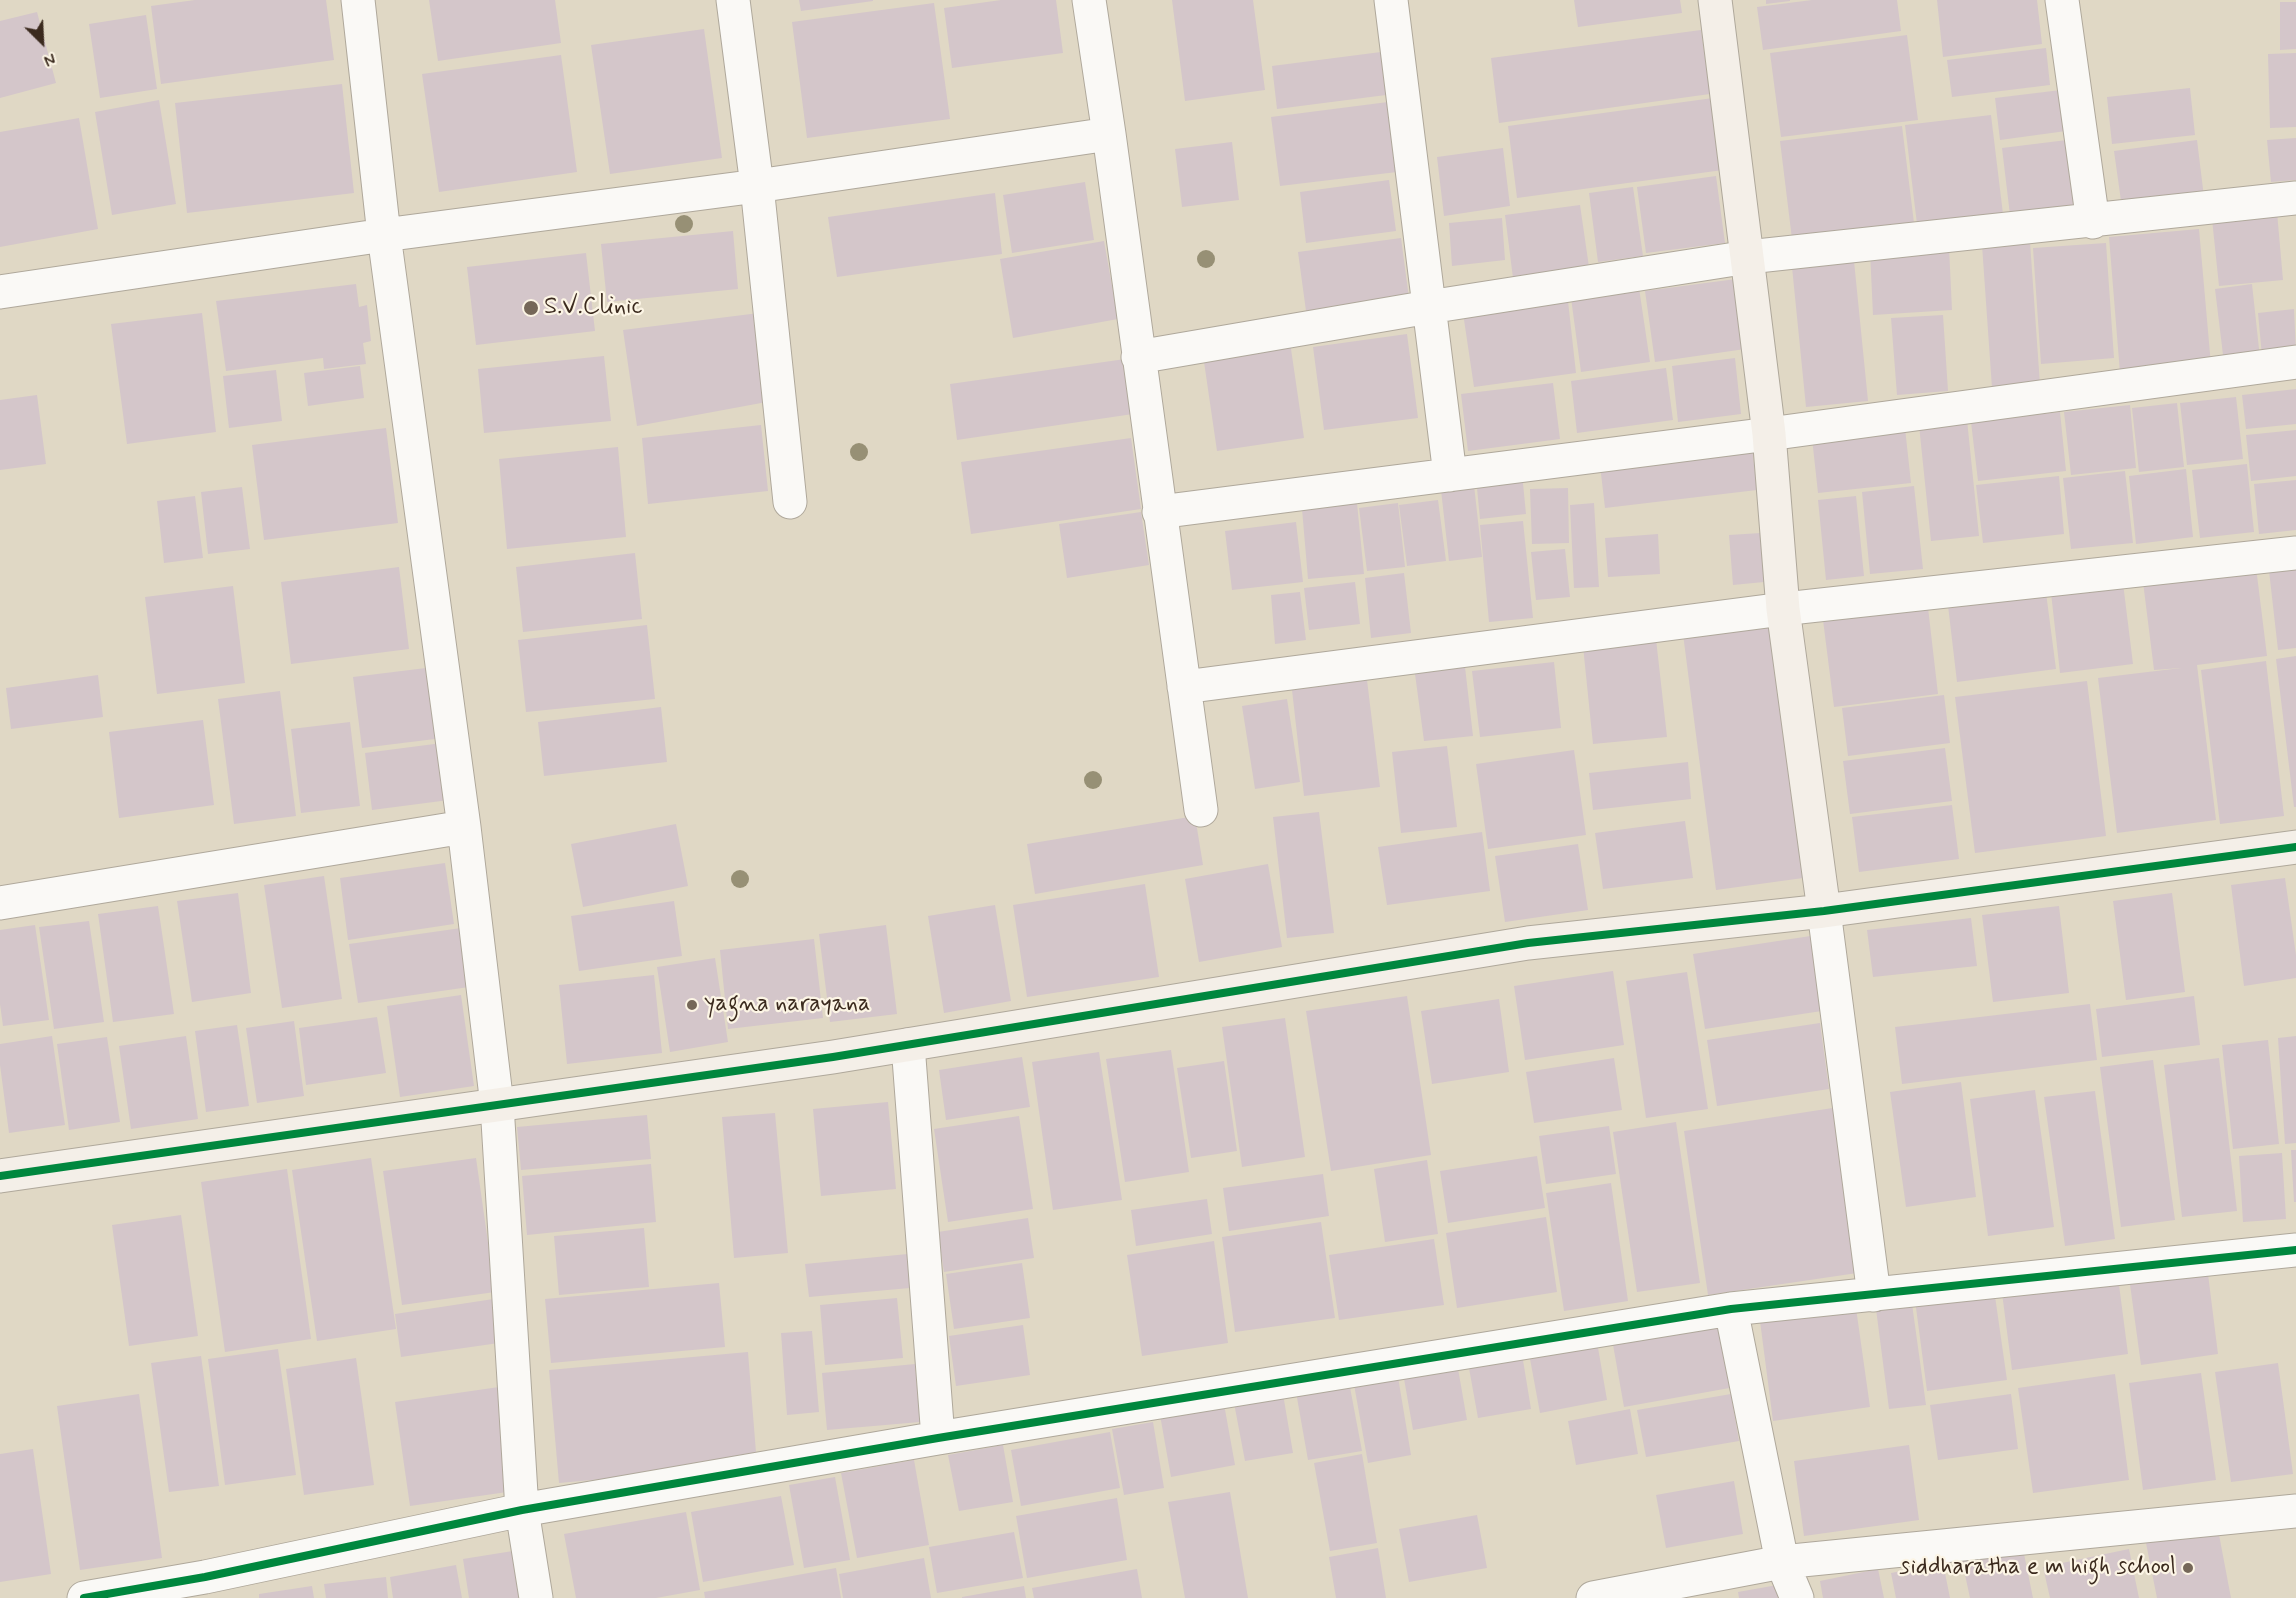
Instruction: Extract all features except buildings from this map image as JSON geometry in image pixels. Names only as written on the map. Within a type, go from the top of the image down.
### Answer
[{"type":"street","points":[[358,0],[384,235],[464,827],[497,1105],[522,1510],[536,1598]]},
{"type":"street","points":[[733,0],[757,186],[790,502]]},
{"type":"street","points":[[1089,0],[1201,810]]},
{"type":"street","points":[[1391,0],[1450,475]]},
{"type":"street","points":[[1715,0],[1769,434],[1783,609],[1874,1295]]},
{"type":"street","points":[[2062,0],[2093,222]]},
{"type":"street","points":[[0,292],[384,235],[757,186],[1109,134]]},
{"type":"street","points":[[1138,357],[1429,307],[1748,257],[2093,222],[2296,198]]},
{"type":"street","points":[[1159,512],[1769,434],[2296,362]]},
{"type":"street","points":[[1184,687],[1783,609],[2296,553]]},
{"type":"street","points":[[0,903],[464,827]]},
{"type":"street","points":[[0,1176],[909,1045],[1528,943],[1824,911],[2296,847]]},
{"type":"street","points":[[909,1045],[938,1438]]},
{"type":"street","points":[[84,1598],[205,1577],[522,1510],[938,1438],[1731,1309],[2296,1250]]},
{"type":"street","points":[[1731,1309],[1782,1562],[1797,1598]]},
{"type":"street","points":[[1593,1598],[1782,1562],[2296,1512]]},
{"type":"cycle path","points":[[0,1176],[833,1057],[1528,943],[1824,911],[2296,847]]},
{"type":"cycle path","points":[[84,1598],[205,1577],[522,1510],[938,1438],[1731,1309],[2296,1250]]},
{"type":"place","name":"S.V.Clinic","points":[[531,308]]},
{"type":"place","name":"yagna narayana","points":[[692,1005]]},
{"type":"place","name":"siddharatha e m high school","points":[[2188,1568]]}]
